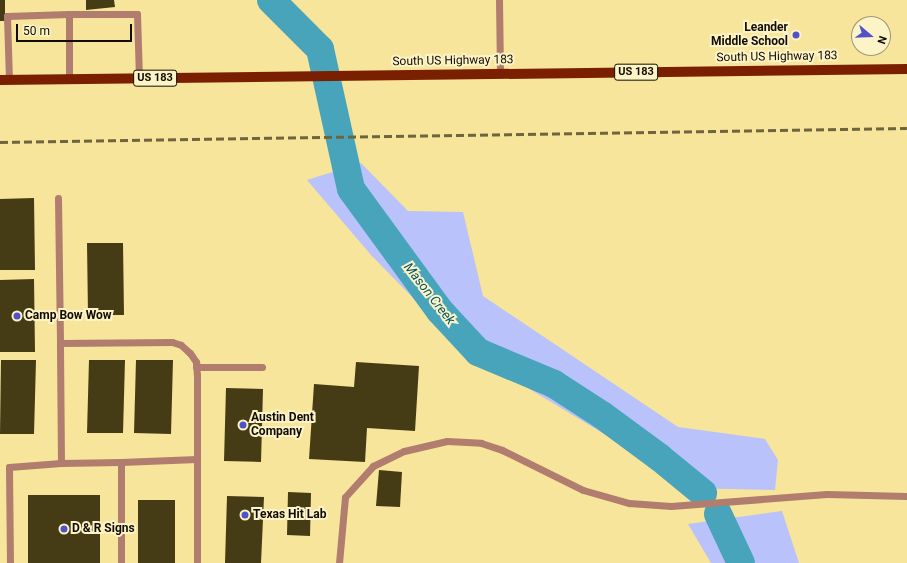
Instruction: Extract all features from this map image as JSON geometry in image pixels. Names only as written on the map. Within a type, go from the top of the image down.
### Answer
[{"type":"main road","name":"South US Highway 183","points":[[4,80],[907,69]]},
{"type":"lane","points":[[499,0],[500,73]]},
{"type":"lane","points":[[4,80],[7,16],[68,14],[137,14],[139,78]]},
{"type":"lane","points":[[68,14],[69,79]]},
{"type":"lane","points":[[58,198],[61,463]]},
{"type":"lane","points":[[60,343],[172,342],[182,344],[190,353],[196,368],[197,563]]},
{"type":"lane","points":[[196,368],[262,367]]},
{"type":"lane","points":[[339,563],[345,497],[373,466],[404,451],[447,441],[481,443],[502,450],[583,490],[629,503],[672,506],[827,494],[907,496]]},
{"type":"lane","points":[[10,563],[9,467],[61,463],[197,459]]},
{"type":"lane","points":[[121,462],[121,563]]},
{"type":"shaded area","points":[[361,163],[408,211],[463,212],[483,296],[678,427],[765,439],[778,460],[775,490],[683,488],[619,443],[463,349],[371,255],[307,180]]},
{"type":"shaded area","points":[[782,511],[799,563],[711,563],[688,524]]},
{"type":"building","points":[[0,0],[5,0],[5,21],[0,21]]},
{"type":"building","points":[[86,0],[114,0],[115,7],[86,10]]},
{"type":"building","points":[[34,198],[35,270],[0,270],[0,199]]},
{"type":"building","points":[[87,243],[123,243],[124,315],[88,315]]},
{"type":"building","name":"Camp Bow Wow","points":[[34,279],[35,352],[0,352],[0,280]]},
{"type":"building","points":[[1,360],[36,360],[34,434],[0,434]]},
{"type":"building","points":[[89,360],[125,360],[123,433],[87,433]]},
{"type":"building","points":[[136,360],[173,360],[171,434],[134,433]]},
{"type":"building","points":[[356,362],[419,366],[415,431],[367,428],[365,462],[309,459],[314,384],[354,387]]},
{"type":"building","name":"Austin Dent Company","points":[[226,388],[263,389],[261,462],[224,461]]},
{"type":"building","points":[[379,470],[402,472],[400,507],[376,506]]},
{"type":"building","points":[[288,492],[311,493],[310,536],[287,535]]},
{"type":"building","name":"D & R Signs","points":[[28,495],[100,495],[100,563],[28,563]]},
{"type":"building","points":[[227,496],[264,497],[261,563],[225,563]]},
{"type":"building","points":[[138,500],[175,500],[175,563],[138,563]]},
{"type":"waterway","name":"Mason Creek","points":[[271,0],[320,49],[351,189],[440,311],[478,352],[554,384],[602,415],[659,457],[703,493]]},
{"type":"waterway","name":"Mason Creek","points":[[718,514],[741,563]]},
{"type":"railway","points":[[0,142],[907,128]]},
{"type":"place","name":"Leander Middle School","points":[[796,35]]},
{"type":"place","name":"Camp Bow Wow","points":[[17,316]]},
{"type":"place","name":"Austin Dent Company","points":[[243,425]]},
{"type":"place","name":"Texas Hit Lab","points":[[245,515]]},
{"type":"place","name":"D & R Signs","points":[[64,529]]}]
